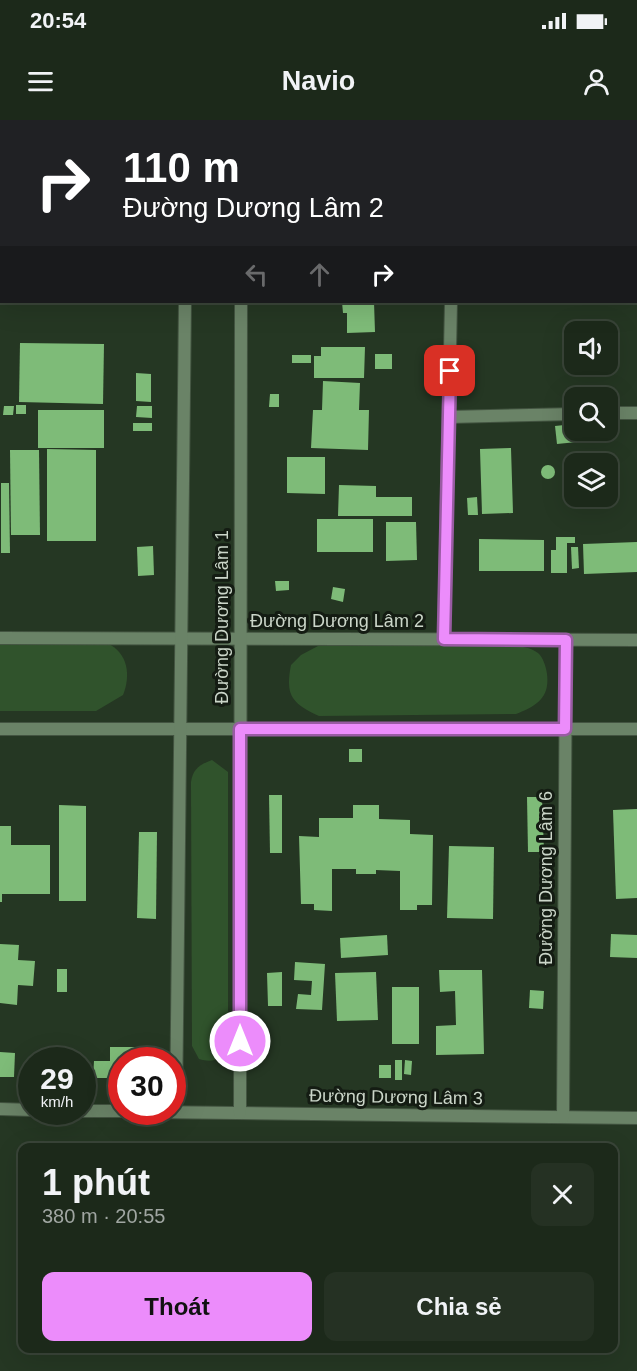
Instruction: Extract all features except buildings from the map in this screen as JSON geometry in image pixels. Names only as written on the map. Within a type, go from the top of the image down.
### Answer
[{"type":"street","points":[[178,1047],[185,303]]},
{"type":"street","name":"Đường Dương Lâm 1","points":[[240,1113],[241,303]]},
{"type":"street","points":[[444,639],[451,303]]},
{"type":"street","points":[[618,413],[637,412]]},
{"type":"street","points":[[449,417],[564,414]]},
{"type":"street","name":"Đường Dương Lâm 2","points":[[0,638],[637,640]]},
{"type":"street","name":"Đường Dương Lâm 6","points":[[563,1117],[566,640]]},
{"type":"street","points":[[0,729],[637,729]]},
{"type":"street","points":[[0,1109],[18,1110]]},
{"type":"street","name":"Đường Dương Lâm 3","points":[[186,1112],[637,1118]]},
{"type":"green space","points":[[0,641],[107,643],[114,647],[126,665],[127,680],[123,695],[96,711],[0,711]]},
{"type":"green space","points":[[510,645],[528,648],[538,653],[544,662],[547,674],[544,695],[530,708],[516,714],[319,716],[302,707],[290,691],[291,665],[301,655],[318,646]]},
{"type":"green space","points":[[212,760],[228,772],[228,1041],[222,1055],[210,1061],[199,1059],[192,1046],[191,782],[197,768]]},
{"type":"route","points":[[240,1041],[240,729],[565,729],[566,640],[444,639],[450,371]]}]
